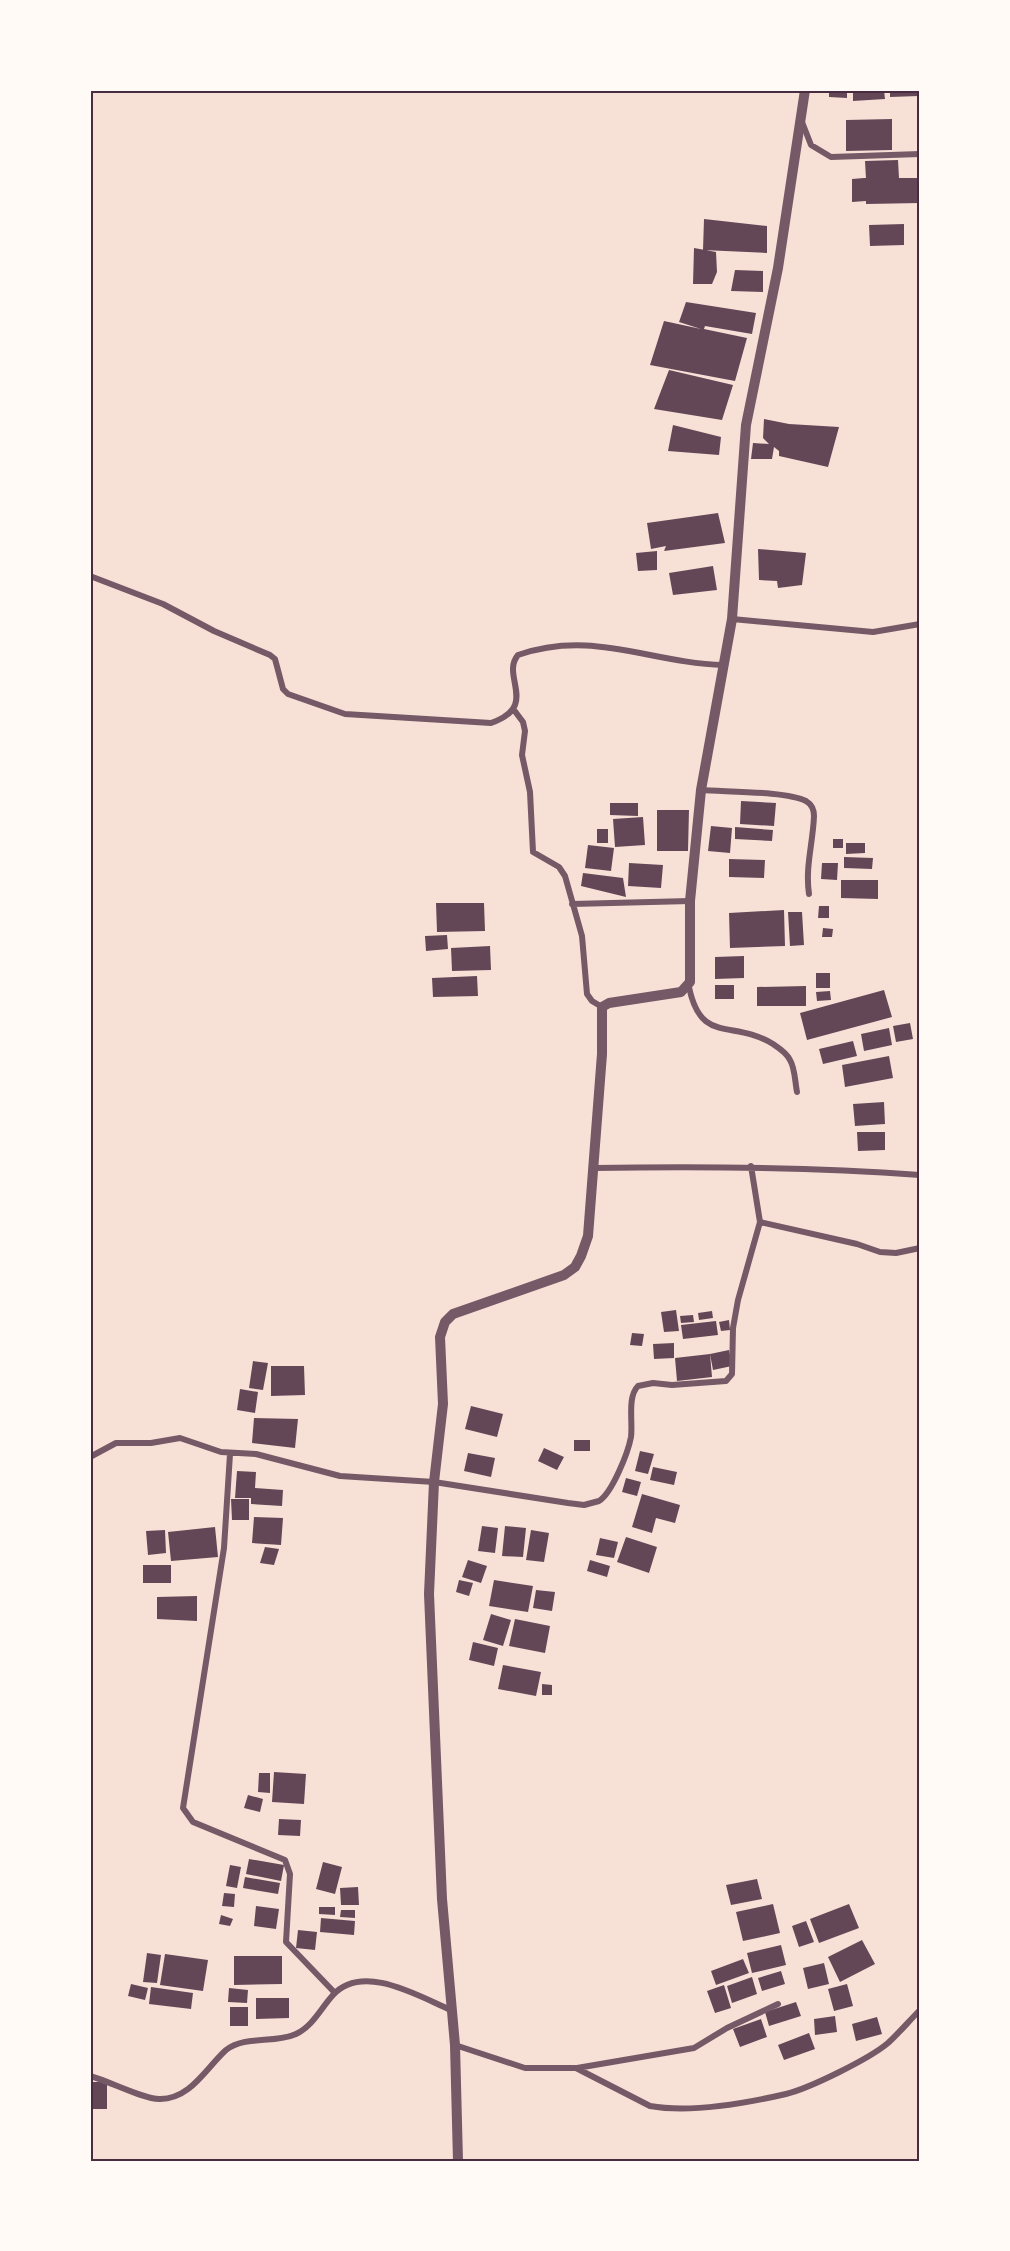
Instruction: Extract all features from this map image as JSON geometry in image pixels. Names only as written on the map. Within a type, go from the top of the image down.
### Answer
[{"type":"street","points":[[797,1092],[791,1060],[782,1050],[757,1035],[719,1028],[706,1023],[697,1015],[688,987],[690,901],[700,790],[732,619],[746,425],[778,268],[805,90]]},
{"type":"street","points":[[801,121],[811,145],[831,157],[920,154]]},
{"type":"street","points":[[90,576],[163,604],[214,631],[270,655],[275,659],[283,689],[320,708],[345,714],[479,723],[507,718],[514,711],[516,701],[514,661],[518,655],[582,643],[692,664],[724,665]]},
{"type":"street","points":[[732,619],[862,631],[920,624]]},
{"type":"street","points":[[514,711],[523,722],[525,731],[522,755],[530,792],[533,852],[559,867],[565,876],[582,936],[587,994],[592,1001],[602,1007]]},
{"type":"street","points":[[700,790],[788,796],[804,800],[811,805],[814,815],[807,867],[809,894]]},
{"type":"street","points":[[573,904],[690,901]]},
{"type":"street","points":[[602,1007],[609,1003],[681,992],[688,987]]},
{"type":"street","points":[[458,2161],[455,2045],[442,1899],[429,1593],[434,1482],[443,1404],[440,1337],[445,1322],[453,1314],[542,1284],[564,1275],[575,1267],[588,1236],[602,1054],[602,1007]]},
{"type":"street","points":[[594,1168],[751,1166],[827,1168],[920,1175]]},
{"type":"street","points":[[90,1457],[116,1443],[151,1443],[173,1438],[188,1440],[209,1449],[230,1454],[256,1454],[340,1476],[434,1482],[568,1503],[592,1504],[603,1499],[619,1470],[631,1438],[634,1390],[638,1386],[653,1383],[672,1385],[715,1382],[730,1377],[738,1300],[760,1222],[751,1166]]},
{"type":"street","points":[[760,1222],[857,1244],[880,1252],[896,1253],[920,1248]]},
{"type":"street","points":[[230,1454],[224,1548],[183,1808],[193,1822],[285,1860],[290,1874],[286,1942],[335,1993]]},
{"type":"street","points":[[90,2076],[153,2099],[175,2097],[192,2086],[234,2044],[275,2040],[302,2031],[341,1987],[364,1981],[391,1985],[452,2010]]},
{"type":"street","points":[[455,2045],[525,2068],[576,2068],[694,2048],[727,2028],[778,2004]]},
{"type":"street","points":[[576,2068],[642,2103],[662,2108],[720,2105],[786,2094],[807,2086],[887,2044],[920,2010]]},
{"type":"building","points":[[829,90],[847,90],[847,98],[829,97]]},
{"type":"building","points":[[853,90],[884,90],[885,99],[853,101]]},
{"type":"building","points":[[890,90],[919,90],[919,96],[890,97]]},
{"type":"building","points":[[892,119],[892,150],[846,151],[846,120]]},
{"type":"building","points":[[898,160],[899,178],[866,179],[865,161]]},
{"type":"building","points":[[920,178],[920,203],[852,202],[852,179]]},
{"type":"building","points":[[704,219],[767,226],[767,253],[703,250]]},
{"type":"building","points":[[904,224],[904,245],[870,246],[869,225]]},
{"type":"building","points":[[694,248],[716,252],[717,272],[712,284],[693,284]]},
{"type":"building","points":[[735,270],[763,271],[763,292],[731,291]]},
{"type":"building","points":[[686,302],[756,313],[752,334],[705,326],[704,329],[747,338],[735,381],[650,365],[664,321],[701,329],[679,322]]},
{"type":"building","points":[[669,370],[733,385],[722,420],[654,409]]},
{"type":"building","points":[[764,419],[789,424],[839,427],[828,467],[779,456],[779,451],[774,447],[772,459],[751,459],[753,443],[769,444],[763,438]]},
{"type":"building","points":[[673,425],[721,437],[719,455],[668,451]]},
{"type":"building","points":[[718,513],[725,543],[664,551],[666,546],[651,549],[647,523]]},
{"type":"building","points":[[758,549],[806,553],[802,585],[778,588],[777,581],[759,580]]},
{"type":"building","points":[[657,551],[657,570],[638,571],[636,553]]},
{"type":"building","points":[[713,566],[717,590],[673,595],[669,573]]},
{"type":"building","points":[[741,801],[776,803],[774,826],[740,824]]},
{"type":"building","points":[[610,803],[638,803],[638,816],[610,815]]},
{"type":"building","points":[[657,810],[689,810],[688,851],[657,851]]},
{"type":"building","points":[[643,817],[645,845],[615,847],[613,819]]},
{"type":"building","points":[[711,826],[732,828],[730,853],[708,851]]},
{"type":"building","points":[[735,827],[773,830],[772,841],[735,839]]},
{"type":"building","points":[[597,829],[608,829],[608,843],[597,843]]},
{"type":"building","points":[[833,839],[843,839],[843,848],[833,848]]},
{"type":"building","points":[[846,843],[865,843],[865,853],[846,854]]},
{"type":"building","points":[[588,845],[614,848],[611,871],[585,868]]},
{"type":"building","points":[[844,857],[873,858],[872,869],[844,868]]},
{"type":"building","points":[[729,859],[765,860],[764,878],[729,877]]},
{"type":"building","points":[[629,863],[663,865],[661,888],[628,886]]},
{"type":"building","points":[[822,863],[838,863],[837,880],[821,879]]},
{"type":"building","points":[[583,873],[623,878],[626,897],[581,886]]},
{"type":"building","points":[[841,880],[878,880],[878,899],[841,898]]},
{"type":"building","points":[[436,903],[484,903],[485,931],[437,932]]},
{"type":"building","points":[[819,906],[829,906],[829,918],[818,918]]},
{"type":"building","points":[[784,910],[785,946],[730,948],[729,913]]},
{"type":"building","points":[[788,912],[802,912],[804,945],[790,946]]},
{"type":"building","points":[[823,928],[833,929],[832,937],[822,937]]},
{"type":"building","points":[[447,935],[448,949],[426,951],[425,936]]},
{"type":"building","points":[[490,946],[491,970],[452,971],[451,948]]},
{"type":"building","points":[[744,956],[744,978],[715,979],[715,957]]},
{"type":"building","points":[[816,973],[830,973],[830,988],[816,988]]},
{"type":"building","points":[[477,976],[478,996],[433,997],[432,978]]},
{"type":"building","points":[[715,985],[734,985],[734,999],[715,999]]},
{"type":"building","points":[[806,986],[806,1006],[757,1006],[757,987]]},
{"type":"building","points":[[884,990],[892,1017],[807,1040],[800,1013]]},
{"type":"building","points":[[830,991],[831,1000],[817,1001],[816,992]]},
{"type":"building","points":[[910,1023],[913,1039],[896,1042],[893,1026]]},
{"type":"building","points":[[889,1028],[892,1045],[864,1051],[861,1034]]},
{"type":"building","points":[[853,1041],[857,1056],[823,1064],[819,1049]]},
{"type":"building","points":[[889,1056],[893,1078],[845,1087],[842,1065]]},
{"type":"building","points":[[884,1102],[885,1124],[855,1126],[853,1104]]},
{"type":"building","points":[[857,1132],[885,1132],[885,1150],[858,1151]]},
{"type":"building","points":[[676,1310],[679,1331],[664,1332],[661,1312]]},
{"type":"building","points":[[712,1311],[713,1318],[699,1320],[698,1313]]},
{"type":"building","points":[[693,1315],[694,1322],[681,1323],[680,1316]]},
{"type":"building","points":[[729,1320],[730,1330],[721,1331],[719,1322]]},
{"type":"building","points":[[716,1321],[718,1335],[683,1339],[681,1325]]},
{"type":"building","points":[[632,1333],[644,1334],[642,1346],[630,1345]]},
{"type":"building","points":[[674,1343],[674,1358],[654,1359],[653,1344]]},
{"type":"building","points":[[729,1350],[732,1366],[713,1370],[710,1354]]},
{"type":"building","points":[[710,1354],[712,1377],[677,1381],[675,1358]]},
{"type":"building","points":[[253,1361],[268,1363],[263,1390],[249,1388]]},
{"type":"building","points":[[271,1366],[304,1366],[305,1395],[271,1396]]},
{"type":"building","points":[[240,1389],[258,1392],[255,1413],[237,1410]]},
{"type":"building","points":[[471,1406],[503,1414],[497,1437],[465,1429]]},
{"type":"building","points":[[254,1418],[298,1419],[295,1448],[252,1443]]},
{"type":"building","points":[[574,1440],[590,1440],[590,1451],[574,1451]]},
{"type":"building","points":[[544,1448],[564,1457],[557,1470],[538,1461]]},
{"type":"building","points":[[640,1451],[654,1454],[648,1474],[635,1471]]},
{"type":"building","points":[[468,1453],[495,1458],[491,1477],[464,1471]]},
{"type":"building","points":[[653,1467],[677,1472],[674,1485],[650,1480]]},
{"type":"building","points":[[237,1471],[256,1472],[255,1488],[283,1490],[282,1506],[251,1504],[251,1498],[235,1498]]},
{"type":"building","points":[[626,1478],[641,1482],[637,1496],[622,1492]]},
{"type":"building","points":[[642,1494],[680,1505],[675,1523],[656,1518],[652,1533],[632,1527]]},
{"type":"building","points":[[231,1499],[249,1499],[249,1520],[232,1520]]},
{"type":"building","points":[[254,1517],[283,1518],[281,1545],[252,1543]]},
{"type":"building","points":[[482,1526],[498,1528],[495,1553],[478,1551]]},
{"type":"building","points":[[505,1526],[526,1528],[523,1557],[502,1556]]},
{"type":"building","points":[[215,1527],[218,1557],[171,1561],[168,1532]]},
{"type":"building","points":[[165,1530],[166,1553],[148,1555],[146,1531]]},
{"type":"building","points":[[531,1530],[549,1533],[544,1562],[526,1560]]},
{"type":"building","points":[[626,1537],[657,1547],[649,1573],[617,1562]]},
{"type":"building","points":[[600,1538],[618,1542],[614,1558],[596,1555]]},
{"type":"building","points":[[265,1547],[279,1549],[274,1565],[260,1563]]},
{"type":"building","points":[[468,1560],[487,1566],[481,1583],[462,1577]]},
{"type":"building","points":[[590,1560],[610,1566],[607,1577],[587,1571]]},
{"type":"building","points":[[143,1565],[171,1565],[171,1583],[143,1583]]},
{"type":"building","points":[[459,1580],[473,1583],[469,1596],[456,1592]]},
{"type":"building","points":[[494,1580],[533,1586],[528,1612],[489,1606]]},
{"type":"building","points":[[536,1590],[555,1592],[552,1611],[533,1608]]},
{"type":"building","points":[[197,1596],[197,1621],[157,1619],[157,1597]]},
{"type":"building","points":[[491,1614],[511,1620],[503,1646],[483,1640]]},
{"type":"building","points":[[515,1619],[550,1626],[545,1653],[509,1646]]},
{"type":"building","points":[[473,1642],[498,1648],[494,1666],[469,1660]]},
{"type":"building","points":[[503,1665],[541,1672],[536,1696],[498,1689]]},
{"type":"building","points":[[542,1684],[552,1685],[552,1695],[542,1695]]},
{"type":"building","points":[[274,1772],[306,1774],[304,1804],[272,1802]]},
{"type":"building","points":[[259,1773],[270,1773],[270,1793],[258,1792]]},
{"type":"building","points":[[248,1795],[263,1799],[260,1812],[244,1808]]},
{"type":"building","points":[[279,1819],[301,1820],[300,1836],[278,1835]]},
{"type":"building","points":[[249,1859],[284,1865],[281,1881],[246,1874]]},
{"type":"building","points":[[323,1862],[342,1867],[335,1894],[316,1889]]},
{"type":"building","points":[[230,1865],[241,1867],[237,1888],[226,1886]]},
{"type":"building","points":[[245,1877],[280,1883],[278,1894],[243,1888]]},
{"type":"building","points":[[757,1879],[762,1899],[731,1905],[726,1885]]},
{"type":"building","points":[[358,1887],[359,1905],[341,1905],[340,1888]]},
{"type":"building","points":[[224,1893],[235,1894],[234,1907],[222,1906]]},
{"type":"building","points":[[773,1904],[780,1933],[743,1941],[736,1912]]},
{"type":"building","points":[[849,1904],[859,1928],[819,1943],[810,1919]]},
{"type":"building","points":[[256,1906],[279,1909],[276,1929],[254,1926]]},
{"type":"building","points":[[319,1907],[335,1907],[335,1915],[319,1914]]},
{"type":"building","points":[[341,1910],[355,1910],[355,1918],[340,1917]]},
{"type":"building","points":[[221,1915],[233,1919],[230,1926],[219,1924]]},
{"type":"building","points":[[321,1918],[355,1921],[354,1935],[320,1932]]},
{"type":"building","points":[[806,1921],[814,1942],[799,1947],[792,1926]]},
{"type":"building","points":[[298,1930],[317,1932],[315,1950],[296,1948]]},
{"type":"building","points":[[862,1940],[875,1964],[840,1982],[828,1957]]},
{"type":"building","points":[[781,1945],[786,1965],[752,1973],[747,1953]]},
{"type":"building","points":[[147,1953],[161,1955],[157,1983],[143,1982]]},
{"type":"building","points":[[165,1954],[208,1960],[203,1991],[160,1985]]},
{"type":"building","points":[[234,1956],[282,1956],[282,1984],[234,1985]]},
{"type":"building","points":[[743,1959],[749,1973],[716,1985],[711,1971]]},
{"type":"building","points":[[824,1963],[829,1984],[808,1989],[803,1968]]},
{"type":"building","points":[[781,1971],[785,1984],[762,1991],[758,1978]]},
{"type":"building","points":[[752,1977],[757,1994],[732,2003],[727,1986]]},
{"type":"building","points":[[131,1984],[148,1988],[145,2000],[128,1996]]},
{"type":"building","points":[[847,1984],[853,2006],[834,2011],[828,1989]]},
{"type":"building","points":[[724,1985],[731,2008],[715,2013],[707,1991]]},
{"type":"building","points":[[151,1987],[193,1993],[191,2009],[149,2004]]},
{"type":"building","points":[[229,1988],[248,1990],[247,2003],[228,2002]]},
{"type":"building","points":[[256,1998],[289,1998],[289,2018],[256,2019]]},
{"type":"building","points":[[796,2002],[801,2016],[769,2026],[765,2012]]},
{"type":"building","points":[[230,2007],[248,2007],[248,2026],[230,2026]]},
{"type":"building","points":[[835,2016],[837,2032],[815,2035],[814,2019]]},
{"type":"building","points":[[877,2017],[882,2034],[856,2041],[852,2024]]},
{"type":"building","points":[[761,2019],[767,2037],[740,2047],[733,2029]]},
{"type":"building","points":[[809,2033],[815,2049],[784,2060],[778,2045]]},
{"type":"building","points":[[90,2082],[107,2082],[107,2109],[90,2109]]}]
